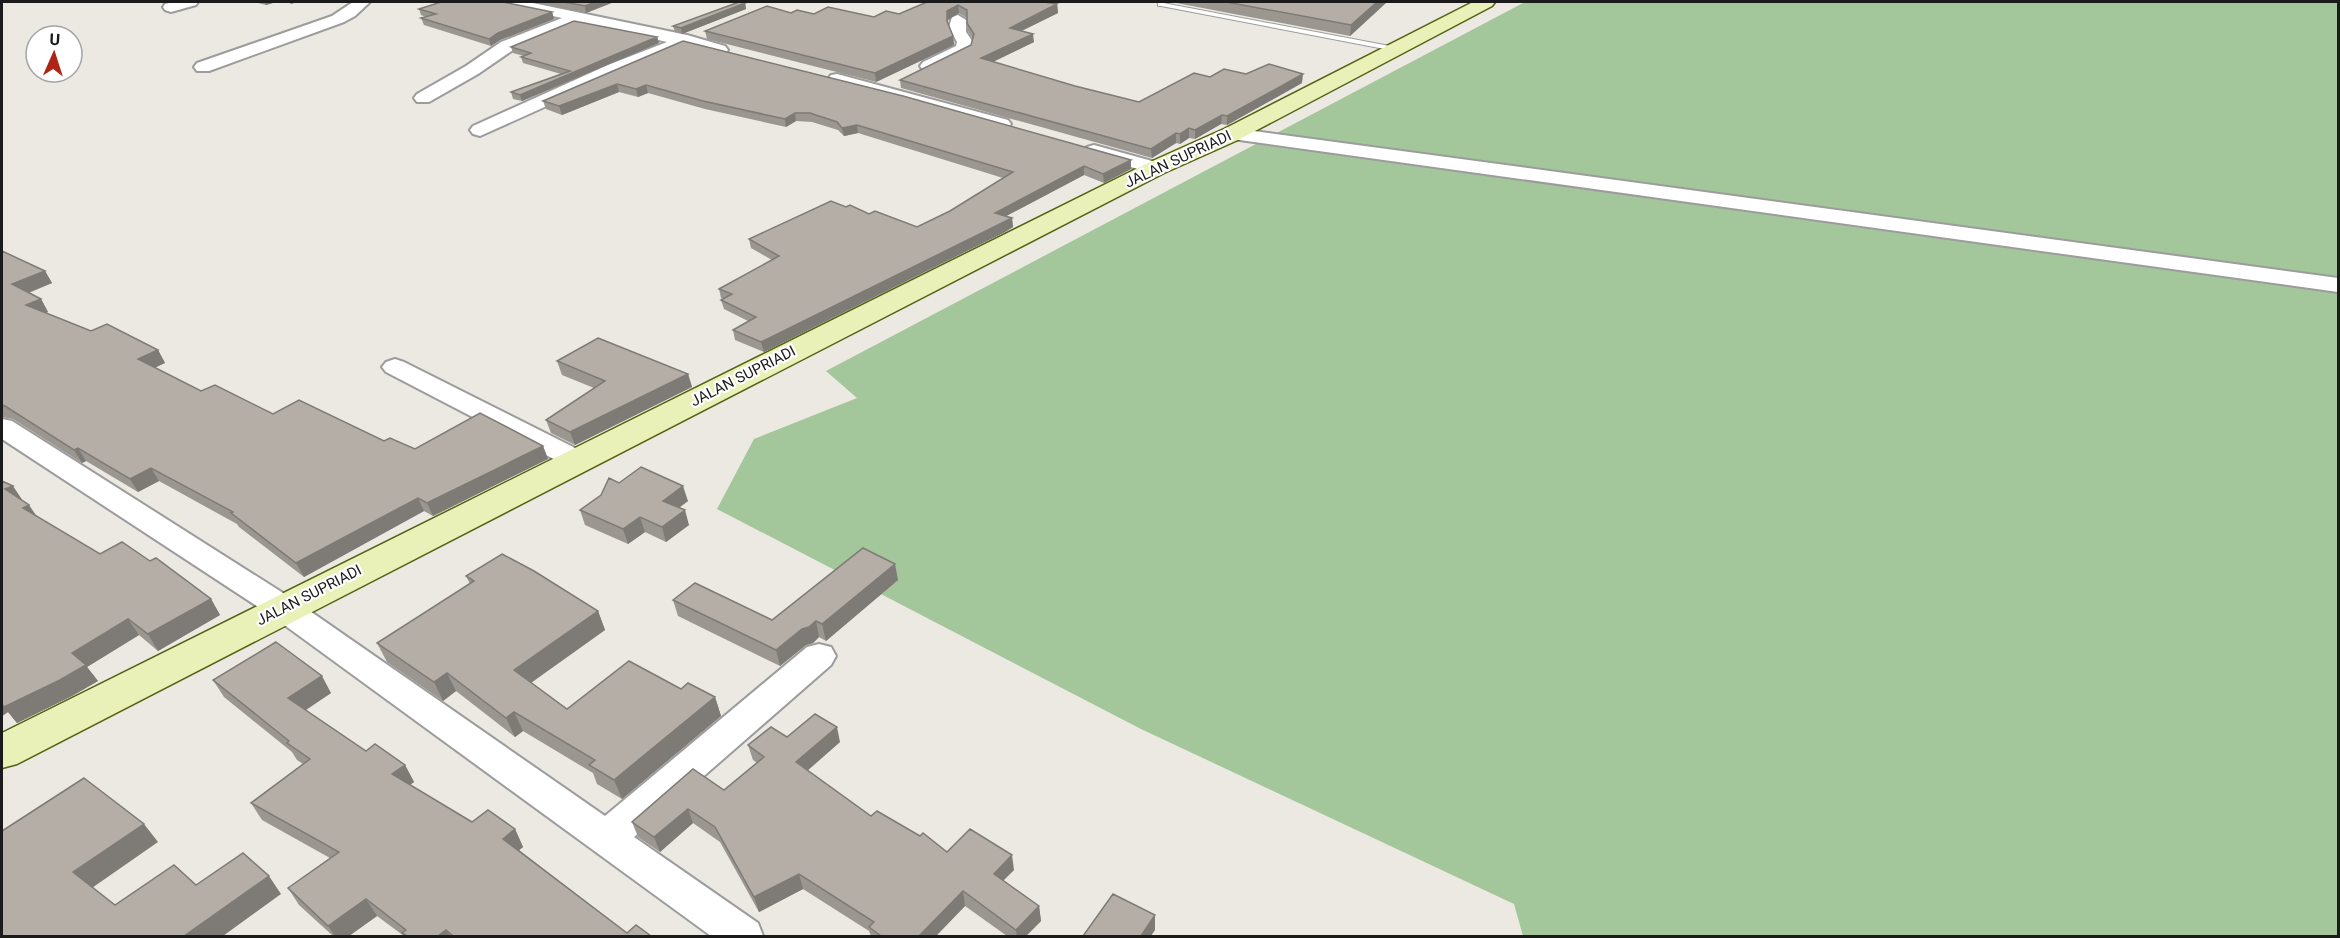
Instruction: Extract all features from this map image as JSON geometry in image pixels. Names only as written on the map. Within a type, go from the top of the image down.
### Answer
[{"type":"main road","name":"JALAN SUPRIADI","points":[[2,752],[1156,168],[1232,134],[1486,2]]},
{"type":"street","points":[[171,7],[190,2]]},
{"type":"street","points":[[203,67],[338,19],[362,2]]},
{"type":"street","points":[[507,2],[579,16],[741,56]]},
{"type":"street","points":[[423,98],[472,70],[507,46],[579,16]]},
{"type":"street","points":[[878,90],[964,49],[965,42],[956,28],[958,20]]},
{"type":"street","points":[[480,130],[614,69],[716,28]]},
{"type":"street","points":[[821,75],[1022,130]]},
{"type":"street","points":[[1232,134],[2338,285]]},
{"type":"street","points":[[1078,146],[1156,168]]},
{"type":"street","points":[[395,367],[577,460]]},
{"type":"street","points":[[2,427],[283,608],[742,936]]},
{"type":"street","points":[[606,838],[819,656]]},
{"type":"lane","points":[[1161,4],[1395,49]]},
{"type":"green space","points":[[1525,2],[2338,2],[2338,936],[1523,936],[1514,904],[1141,729],[717,509],[754,439],[857,398],[826,371]]},
{"type":"building","points":[[441,2],[503,2],[552,12],[498,33],[489,39],[421,18],[436,14],[419,9]]},
{"type":"building","points":[[564,2],[596,2],[585,6]]},
{"type":"building","points":[[739,2],[745,3],[681,28],[673,26]]},
{"type":"building","points":[[927,2],[1057,4],[1010,28],[1033,34],[981,58],[1139,102],[1194,73],[1210,77],[1224,69],[1246,74],[1269,64],[1303,74],[1227,116],[1222,115],[1195,130],[1189,128],[1180,134],[1176,133],[1151,149],[900,80],[971,45],[974,34],[967,23],[967,10],[958,5],[947,11],[947,21],[953,36],[875,73],[705,31],[767,6],[791,13],[797,10],[814,14],[828,7],[874,17],[886,11],[899,14]]},
{"type":"building","points":[[1226,2],[1377,2],[1351,25]]},
{"type":"building","points":[[574,21],[657,37],[520,95],[511,92],[570,71],[521,57],[531,53],[511,47]]},
{"type":"building","points":[[683,41],[903,96],[1131,160],[1103,174],[1084,166],[995,213],[1012,218],[761,342],[733,330],[756,317],[721,300],[732,294],[719,289],[779,256],[749,239],[831,201],[846,207],[850,205],[869,214],[875,211],[917,227],[950,211],[1013,172],[857,125],[842,128],[837,122],[810,113],[795,113],[785,119],[703,101],[646,85],[636,89],[617,84],[559,106],[543,101]]},
{"type":"building","points":[[2,251],[45,271],[12,284],[41,299],[26,305],[91,331],[107,324],[158,350],[138,359],[201,391],[215,385],[273,414],[299,400],[384,441],[390,438],[415,449],[480,413],[543,446],[427,503],[418,498],[296,563],[231,513],[233,512],[151,468],[130,479],[78,448],[74,450],[2,405]]},
{"type":"building","points":[[598,338],[688,374],[570,432],[546,420],[605,381],[557,361]]},
{"type":"building","points":[[641,467],[683,486],[663,501],[685,510],[662,527],[640,517],[623,529],[580,510],[601,495],[609,478],[619,483]]},
{"type":"building","points":[[2,481],[13,486],[5,489],[29,505],[23,508],[100,554],[122,542],[150,561],[156,558],[211,599],[148,634],[128,619],[72,653],[86,665],[4,707],[2,704]]},
{"type":"building","points":[[863,548],[895,564],[822,624],[816,621],[776,650],[673,600],[695,583],[772,620]]},
{"type":"building","points":[[502,554],[598,611],[514,670],[567,709],[629,661],[681,689],[688,683],[715,697],[614,780],[589,765],[595,760],[514,712],[506,718],[447,673],[434,682],[377,643],[474,581],[466,576]]},
{"type":"building","points":[[276,642],[322,676],[288,698],[366,751],[375,744],[405,765],[392,774],[472,822],[488,810],[515,829],[503,839],[627,933],[636,925],[651,936],[453,936],[446,930],[438,936],[407,936],[402,933],[406,930],[366,899],[328,926],[288,888],[339,852],[251,803],[310,759],[287,743],[289,741],[213,680]]},
{"type":"building","points":[[815,714],[837,727],[796,762],[871,816],[877,811],[920,836],[923,833],[947,852],[970,829],[1012,855],[994,874],[1039,906],[1016,930],[963,891],[919,936],[881,936],[869,927],[874,922],[799,874],[754,897],[715,827],[688,809],[654,837],[632,822],[693,769],[724,790],[764,757],[748,745],[771,727],[787,737]]},
{"type":"building","points":[[84,778],[144,824],[73,872],[115,905],[174,865],[196,885],[243,853],[269,876],[184,936],[2,936],[2,831]]},
{"type":"building","points":[[1113,894],[1155,915],[1141,936],[1083,936]]}]
